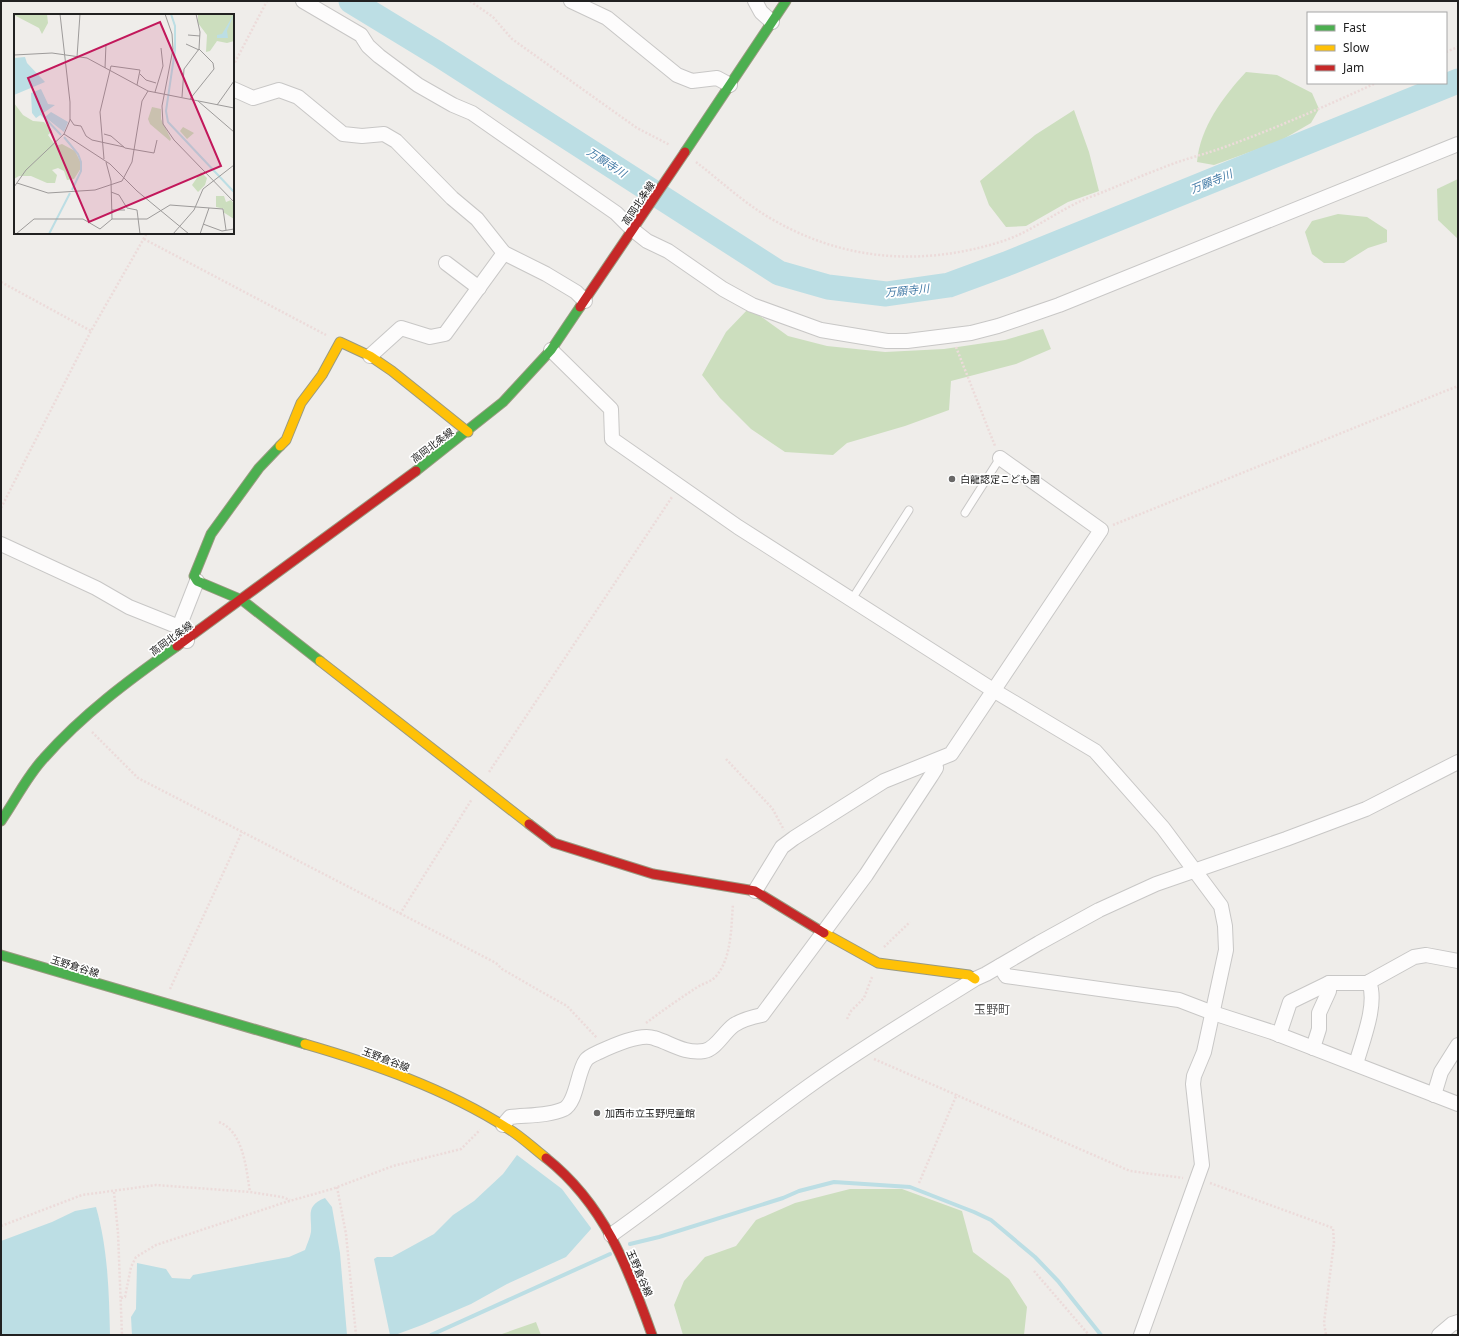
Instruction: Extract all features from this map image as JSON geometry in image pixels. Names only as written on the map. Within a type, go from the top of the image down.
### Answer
[{"type":"main road","name":"高岡北条線","points":[[1,821],[43,759],[80,721],[120,687],[242,600],[468,432],[504,402],[551,350],[786,1]]},
{"type":"main road","points":[[468,432],[370,356],[340,342],[322,375],[301,403],[286,440],[259,468],[211,534],[194,576],[197,581],[242,600],[554,843],[653,874],[755,891],[824,933],[878,963],[969,975],[974,979]]},
{"type":"main road","name":"玉野倉谷線","points":[[1,955],[164,1004],[360,1060],[444,1094],[503,1125],[552,1163],[593,1206],[611,1235],[638,1296],[652,1335]]},
{"type":"street","points":[[303,1],[361,35],[368,46],[379,56],[418,85],[453,105],[472,113],[616,213],[635,227],[647,241],[668,251],[723,289],[752,305],[777,316],[821,330],[887,341],[907,341],[951,335],[998,326],[1058,305],[1458,144]]},
{"type":"street","points":[[571,1],[607,18],[676,75],[692,81],[717,78],[730,85]]},
{"type":"street","points":[[755,1],[761,12],[772,22]]},
{"type":"street","points":[[234,88],[253,98],[279,90],[298,97],[343,134],[362,136],[384,134],[396,141],[452,198],[477,219],[504,253],[546,274],[576,292],[585,301]]},
{"type":"street","points":[[370,356],[401,328],[430,337],[445,334],[504,253]]},
{"type":"street","points":[[446,263],[479,288]]},
{"type":"street","points":[[551,350],[611,409],[612,439],[738,527],[993,690],[1095,751],[1163,828],[1221,906],[1225,926],[1226,950],[1204,1052],[1194,1076],[1193,1084],[1202,1165],[1141,1335]]},
{"type":"street","points":[[755,891],[782,847],[790,841],[884,781],[952,754],[993,690],[1102,530],[1000,458]]},
{"type":"street","points":[[1,544],[96,588],[129,607],[179,627],[186,640]]},
{"type":"street","points":[[179,627],[197,581]]},
{"type":"street","points":[[503,1125],[510,1117],[557,1111],[566,1108],[572,1101],[580,1071],[587,1058],[604,1050],[629,1040],[654,1037],[671,1046],[695,1051],[705,1051],[713,1046],[733,1026],[752,1017],[762,1015],[824,933],[909,812],[936,768],[935,762]]},
{"type":"street","points":[[611,1235],[668,1194],[809,1086],[861,1050],[974,979],[1099,910],[1156,884],[1286,839],[1366,809],[1458,762]]},
{"type":"street","points":[[1279,1035],[1290,1002],[1330,983],[1369,982],[1414,957],[1426,955],[1458,961]]},
{"type":"street","points":[[1000,966],[1006,976],[1168,997],[1179,1000],[1279,1035],[1458,1104]]},
{"type":"street","points":[[1356,1064],[1371,1011],[1372,989],[1369,982]]},
{"type":"street","points":[[1313,1048],[1319,1030],[1319,1013],[1329,991],[1330,983]]},
{"type":"street","points":[[1434,1094],[1447,1059],[1458,1045]]},
{"type":"street","points":[[1439,1335],[1452,1324],[1458,1322]]},
{"type":"lane","points":[[965,513],[1000,458]]},
{"type":"lane","points":[[852,600],[909,510]]},
{"type":"path","points":[[234,64],[267,1]]},
{"type":"path","points":[[470,1],[492,17],[512,39],[637,128],[685,153],[744,201],[776,222],[810,238],[839,249],[868,255],[929,257],[1001,242],[1041,223],[1077,201],[1192,156],[1221,149],[1374,84]]},
{"type":"path","points":[[1447,52],[1458,47]]},
{"type":"path","points":[[1,508],[91,332],[146,234]]},
{"type":"path","points":[[144,239],[340,342]]},
{"type":"path","points":[[1,282],[91,332]]},
{"type":"path","points":[[951,335],[1000,458]]},
{"type":"path","points":[[1102,530],[1458,386]]},
{"type":"path","points":[[400,914],[480,785],[680,486]]},
{"type":"path","points":[[80,721],[138,778],[496,963],[502,969],[567,1006],[596,1038],[604,1050]]},
{"type":"path","points":[[726,759],[772,808],[790,841]]},
{"type":"path","points":[[164,1004],[242,832]]},
{"type":"path","points":[[629,1040],[629,1036],[685,995],[713,980],[718,974],[728,952],[735,887]]},
{"type":"path","points":[[861,1050],[864,1055],[957,1094],[1130,1171],[1208,1182],[1333,1228],[1334,1242],[1324,1323],[1326,1335]]},
{"type":"path","points":[[919,1182],[957,1094]]},
{"type":"path","points":[[121,1298],[125,1297],[131,1267],[136,1257],[156,1245],[290,1200],[337,1187],[393,1166],[462,1149],[491,1118]]},
{"type":"path","points":[[219,1122],[226,1125],[237,1140],[244,1158],[250,1192]]},
{"type":"path","points":[[1,1226],[82,1195],[114,1192],[127,1188],[156,1185],[250,1192],[282,1197],[290,1200]]},
{"type":"path","points":[[337,1187],[346,1234],[356,1335]]},
{"type":"path","points":[[114,1192],[117,1213],[122,1335]]},
{"type":"path","points":[[1034,1271],[1089,1335]]},
{"type":"green space","points":[[1246,72],[1277,75],[1312,93],[1319,109],[1311,123],[1280,141],[1214,165],[1197,162],[1203,137],[1214,113],[1221,102]]},
{"type":"green space","points":[[1074,110],[1089,152],[1099,191],[1068,202],[1026,226],[1006,227],[989,205],[980,181],[1035,135]]},
{"type":"green space","points":[[1458,179],[1458,239],[1438,220],[1437,189]]},
{"type":"green space","points":[[1338,214],[1367,217],[1387,230],[1387,242],[1368,248],[1344,263],[1324,263],[1312,254],[1305,232],[1312,221]]},
{"type":"green space","points":[[749,308],[788,336],[827,346],[885,352],[944,349],[1005,340],[1043,329],[1051,349],[1016,364],[951,381],[949,410],[905,426],[847,443],[833,455],[785,452],[751,429],[720,398],[702,375],[726,332]]},
{"type":"green space","points":[[850,1189],[902,1189],[962,1211],[973,1252],[1009,1279],[1027,1307],[1024,1335],[683,1335],[674,1305],[684,1281],[705,1257],[736,1246],[756,1220],[795,1203]]},
{"type":"green space","points":[[536,1322],[541,1335],[499,1335]]},
{"type":"water","points":[[517,1155],[562,1189],[591,1229],[566,1257],[507,1284],[471,1304],[422,1325],[395,1335],[390,1335],[374,1259],[377,1257],[392,1257],[434,1234],[453,1215],[474,1201],[503,1174]]},
{"type":"water","points":[[325,1198],[332,1207],[340,1253],[347,1335],[132,1335],[131,1317],[136,1309],[137,1263],[166,1269],[172,1278],[190,1279],[193,1275],[289,1257],[305,1250],[311,1232],[312,1208],[315,1204]]},
{"type":"water","points":[[96,1207],[105,1255],[110,1335],[1,1335],[1,1241],[52,1222],[75,1211]]},
{"type":"waterway","name":"万願寺川","points":[[351,1],[438,54],[779,273],[828,287],[886,294],[949,285],[1006,264],[1458,81]]},
{"type":"waterway","points":[[630,1244],[659,1237],[783,1198],[799,1191],[834,1182],[910,1187],[991,1220],[1035,1257],[1058,1281],[1101,1335]]},
{"type":"waterway","points":[[431,1335],[610,1254]]},
{"type":"traffic: fast","points":[[685,152],[786,1]]},
{"type":"traffic: fast","points":[[416,471],[503,402],[551,350],[580,307]]},
{"type":"traffic: fast","points":[[280,446],[259,468],[211,534],[194,576],[197,581],[242,600],[320,661]]},
{"type":"traffic: fast","points":[[1,821],[38,765],[74,727],[107,698],[177,646]]},
{"type":"traffic: fast","points":[[1,955],[305,1044]]},
{"type":"traffic: slow","points":[[280,446],[286,440],[301,403],[322,375],[340,342],[370,356],[392,371],[468,432]]},
{"type":"traffic: slow","points":[[320,661],[529,824]]},
{"type":"traffic: slow","points":[[824,933],[878,963],[969,975],[975,979]]},
{"type":"traffic: slow","points":[[305,1044],[383,1069],[459,1101],[512,1131],[546,1158]]},
{"type":"traffic: jam","points":[[580,307],[685,152]]},
{"type":"traffic: jam","points":[[177,646],[416,471]]},
{"type":"traffic: jam","points":[[529,824],[554,843],[653,874],[755,891],[824,933]]},
{"type":"traffic: jam","points":[[546,1158],[566,1176],[599,1216],[623,1261],[652,1335]]},
{"type":"place","name":"白龍認定こども園","points":[[952,479]]},
{"type":"place","name":"加西市立玉野児童館","points":[[597,1113]]},
{"type":"district","name":"玉野町","points":[[992,1009]]}]
